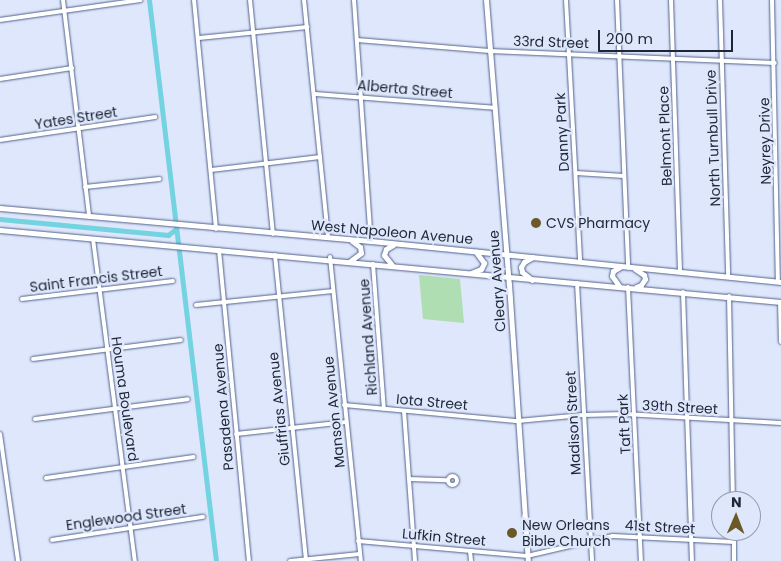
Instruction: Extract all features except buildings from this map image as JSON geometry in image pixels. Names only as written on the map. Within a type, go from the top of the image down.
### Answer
[{"type":"main road","name":"Cleary Avenue","points":[[486,0],[507,254],[528,558]]},
{"type":"main road","name":"West Napoleon Avenue","points":[[0,208],[216,229],[371,241],[779,282]]},
{"type":"main road","points":[[0,230],[330,259],[508,278],[636,287],[780,302]]},
{"type":"main road","points":[[349,239],[357,243],[361,250],[359,256],[349,262]]},
{"type":"main road","points":[[393,266],[385,258],[384,252],[396,244]]},
{"type":"main road","points":[[471,273],[481,269],[484,263],[475,251]]},
{"type":"main road","points":[[532,280],[522,272],[521,267],[524,262],[534,257]]},
{"type":"main road","points":[[620,286],[613,279],[612,273],[621,267]]},
{"type":"main road","points":[[630,268],[641,272],[645,279],[641,285],[636,287]]},
{"type":"street","points":[[63,0],[89,216]]},
{"type":"street","points":[[0,20],[141,0]]},
{"type":"street","points":[[194,0],[216,229]]},
{"type":"street","points":[[250,0],[273,234]]},
{"type":"street","points":[[304,0],[328,238]]},
{"type":"street","points":[[354,0],[371,241]]},
{"type":"street","name":"Danny Park","points":[[566,0],[580,262]]},
{"type":"street","points":[[616,0],[630,268]]},
{"type":"street","name":"Belmont Place","points":[[671,0],[680,272]]},
{"type":"street","name":"North Turnbull Drive","points":[[720,0],[728,276]]},
{"type":"street","name":"Neyrey Drive","points":[[772,0],[779,282]]},
{"type":"street","points":[[199,38],[307,27]]},
{"type":"street","name":"33rd Street","points":[[357,40],[490,51],[775,63]]},
{"type":"street","points":[[0,79],[72,68]]},
{"type":"street","name":"Alberta Street","points":[[314,94],[360,96],[495,108]]},
{"type":"street","points":[[775,105],[781,106]]},
{"type":"street","name":"Yates Street","points":[[0,140],[154,117]]},
{"type":"street","points":[[210,170],[320,157]]},
{"type":"street","points":[[576,173],[624,176]]},
{"type":"street","points":[[85,187],[160,179]]},
{"type":"street","name":"Houma Boulevard","points":[[93,239],[135,561]]},
{"type":"street","name":"Pasadena Avenue","points":[[219,250],[249,561]]},
{"type":"street","name":"Giuffrias Avenue","points":[[274,255],[306,560]]},
{"type":"street","name":"Manson Avenue","points":[[330,259],[360,561]]},
{"type":"street","name":"Richland Avenue","points":[[373,264],[384,409]]},
{"type":"street","name":"Saint Francis Street","points":[[22,299],[173,281]]},
{"type":"street","name":"Madison Street","points":[[577,283],[592,561]]},
{"type":"street","name":"Taft Park","points":[[628,287],[642,561]]},
{"type":"street","points":[[196,304],[333,291]]},
{"type":"street","points":[[683,292],[692,561]]},
{"type":"street","points":[[729,296],[733,491]]},
{"type":"street","points":[[780,302],[781,342]]},
{"type":"street","points":[[34,359],[181,340]]},
{"type":"street","points":[[36,418],[188,399]]},
{"type":"street","name":"Iota Street","points":[[344,405],[518,421]]},
{"type":"street","points":[[404,410],[415,561]]},
{"type":"street","name":"39th Street","points":[[518,421],[583,415],[781,423]]},
{"type":"street","points":[[236,434],[346,422]]},
{"type":"street","points":[[0,434],[18,561]]},
{"type":"street","points":[[46,478],[194,457]]},
{"type":"street","points":[[409,479],[447,480]]},
{"type":"street","name":"Englewood Street","points":[[52,540],[204,517]]},
{"type":"street","name":"41st Street","points":[[528,558],[591,540],[613,536],[734,542]]},
{"type":"street","name":"Lufkin Street","points":[[358,541],[528,558]]},
{"type":"street","points":[[734,542],[734,561]]},
{"type":"street","points":[[470,551],[471,561]]},
{"type":"street","points":[[290,561],[360,554]]},
{"type":"green space","points":[[419,275],[460,279],[464,323],[423,319]]},
{"type":"waterway","points":[[149,0],[216,561]]},
{"type":"waterway","points":[[0,219],[168,235],[176,229]]},
{"type":"place","name":"CVS Pharmacy","points":[[536,223]]},
{"type":"place","name":"New Orleans Bible Church","points":[[512,533]]}]
